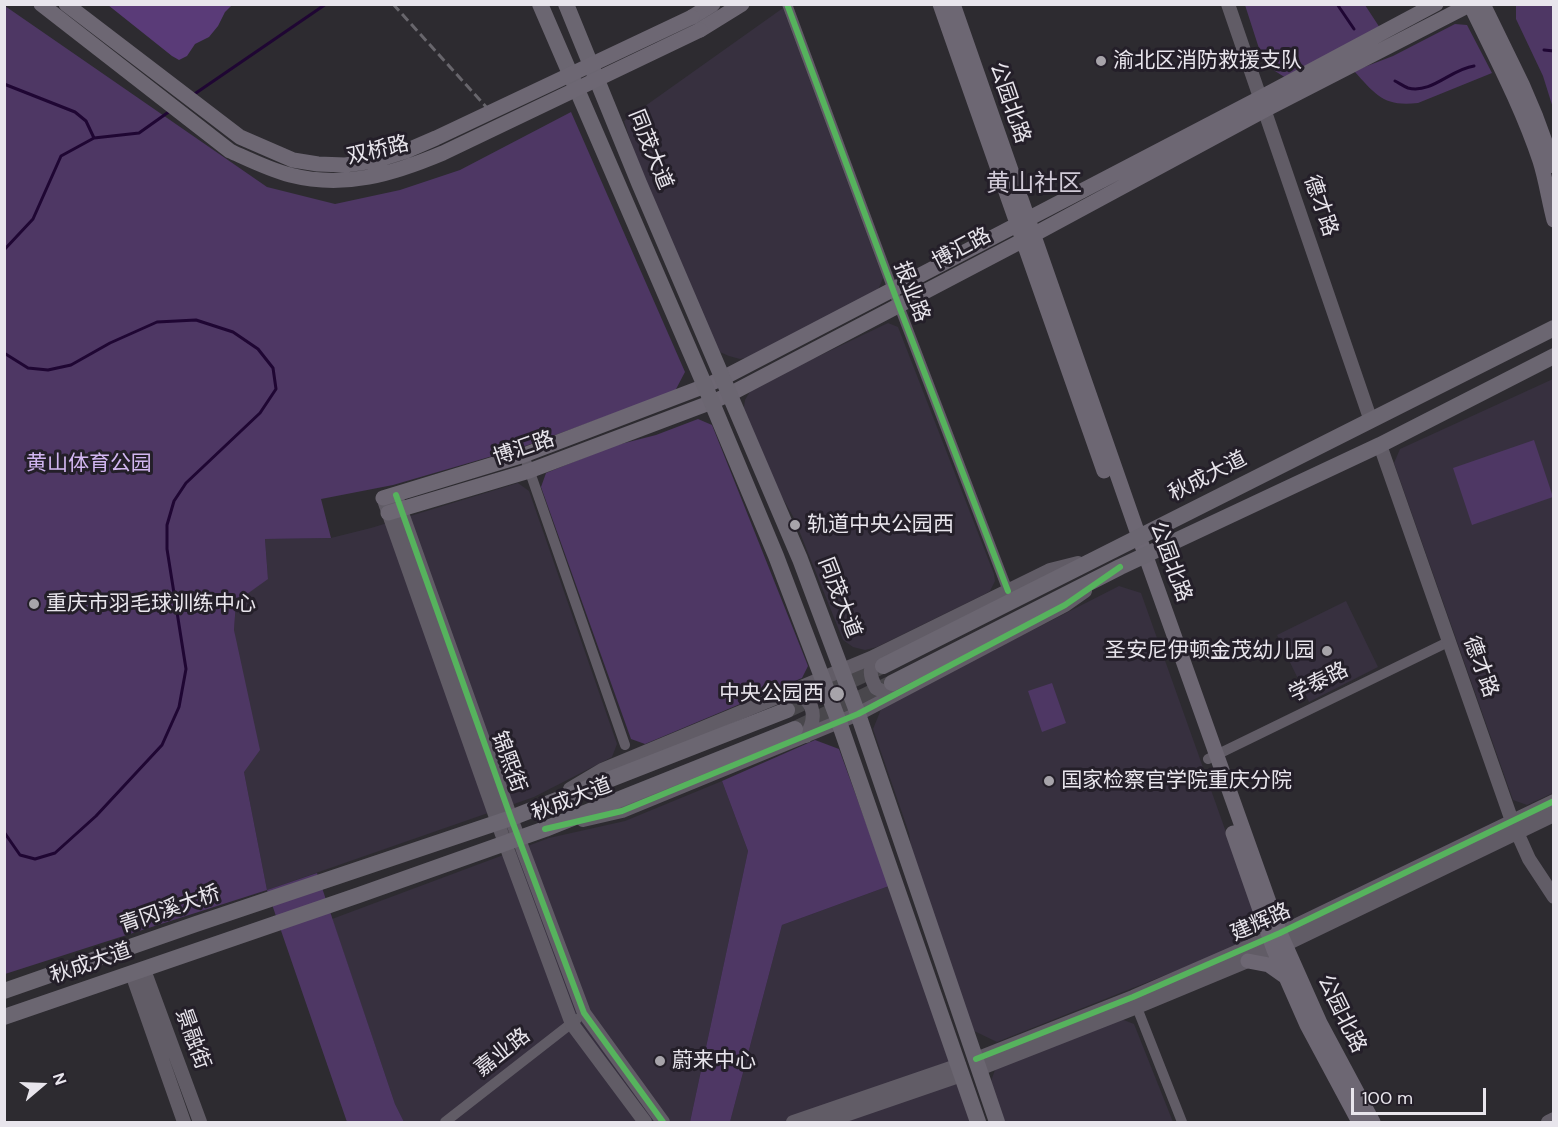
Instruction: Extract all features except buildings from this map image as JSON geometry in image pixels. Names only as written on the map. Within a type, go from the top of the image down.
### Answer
[{"type":"main road","name":"双桥路","points":[[41,4],[230,151],[290,175],[317,180],[343,181],[380,176],[443,153],[696,23],[713,4]]},
{"type":"main road","name":"双桥路","points":[[66,4],[240,137],[293,160],[345,165],[374,161],[406,151],[742,4]]},
{"type":"main road","name":"同茂大道","points":[[540,4],[776,556],[839,722],[978,1122]]},
{"type":"main road","name":"同茂大道","points":[[566,4],[639,183],[801,559],[858,714],[997,1122]]},
{"type":"main road","name":"公园北路","points":[[940,4],[1028,238],[1277,942],[1286,977],[1307,1025],[1359,1122]]},
{"type":"main road","name":"公园北路","points":[[953,4],[1022,222]]},
{"type":"main road","name":"博汇路","points":[[392,504],[529,471],[730,394],[1028,238],[1436,4]]},
{"type":"main road","points":[[1483,4],[1529,100],[1554,166]]},
{"type":"main road","name":"博汇路","points":[[392,504],[705,387],[1022,222],[1470,5]]},
{"type":"main road","points":[[1470,5],[1526,122],[1541,163],[1554,220]]},
{"type":"main road","name":"秋成大道","points":[[881,660],[1100,556],[1554,328]]},
{"type":"main road","name":"秋成大道","points":[[895,688],[1120,567],[1380,445],[1554,357]]},
{"type":"main road","name":"秋成大道","points":[[350,873],[504,821],[787,710]]},
{"type":"main road","name":"秋成大道","points":[[4,1017],[546,829],[801,732]]},
{"type":"main road","name":"青冈溪大桥","points":[[4,991],[350,873]]},
{"type":"main road","name":"公园北路","points":[[1277,942],[1373,1122]]},
{"type":"main road","points":[[1248,961],[1269,966],[1286,977]]},
{"type":"street","name":"报业路","points":[[787,4],[898,306],[1008,591]]},
{"type":"street","name":"德才路","points":[[1228,4],[1371,421]]},
{"type":"street","name":"德才路","points":[[1380,445],[1514,827],[1529,859],[1554,897]]},
{"type":"street","points":[[524,455],[625,745],[634,753],[642,753]]},
{"type":"street","name":"锦熙街","points":[[392,504],[511,841],[572,1024],[645,1122]]},
{"type":"street","points":[[895,688],[886,693],[876,688],[870,677],[871,665],[1050,570],[1100,556]]},
{"type":"street","name":"学泰路","points":[[1212,757],[1448,642]]},
{"type":"street","points":[[538,808],[602,770],[842,670],[881,660]]},
{"type":"street","points":[[801,732],[839,722],[858,714],[895,688]]},
{"type":"street","points":[[789,692],[798,693],[804,697],[809,702],[812,711],[810,729],[801,732]]},
{"type":"street","name":"建辉路","points":[[977,1064],[1135,1002],[1277,942],[1514,827],[1554,801]]},
{"type":"street","name":"建辉路","points":[[1514,827],[1554,815]]},
{"type":"street","name":"锦熙街","points":[[511,841],[584,1013],[663,1122]]},
{"type":"street","name":"建辉路","points":[[1135,1002],[1248,961],[1277,942]]},
{"type":"street","name":"景融街","points":[[138,972],[184,1122]]},
{"type":"street","name":"景融街","points":[[138,972],[200,1122]]},
{"type":"street","points":[[1135,1002],[1182,1122]]},
{"type":"street","name":"嘉业路","points":[[445,1122],[584,1013]]},
{"type":"street","points":[[793,1122],[960,1070]]},
{"type":"street","points":[[825,1122],[960,1070]]},
{"type":"street","points":[[1548,1122],[1554,1119]]},
{"type":"shaded area","points":[[108,5],[232,5],[209,37],[195,44],[187,56],[179,60]]},
{"type":"shaded area","points":[[783,8],[883,278],[878,290],[751,357],[740,359],[720,352],[713,344],[643,179],[624,121]]},
{"type":"shaded area","points":[[888,323],[898,327],[995,581],[990,591],[985,594],[877,647],[865,650],[853,647],[843,640],[794,518],[770,476],[743,414],[745,400],[752,388]]},
{"type":"shaded area","points":[[1553,379],[1553,793],[1527,805],[1513,800],[1394,463],[1400,449]]},
{"type":"shaded area","points":[[518,483],[529,491],[617,744],[612,757],[534,797],[267,890],[244,772],[234,630],[236,602],[268,578],[265,539],[331,538]]},
{"type":"shaded area","name":"国家检察官学院重庆分院","points":[[1119,586],[1141,593],[1259,925],[1251,941],[997,1042],[970,1029],[914,866],[909,833],[873,729],[882,707]]},
{"type":"shaded area","name":"圣安尼伊顿金茂幼儿园","points":[[1346,601],[1378,667],[1309,702],[1277,635]]},
{"type":"shaded area","points":[[722,781],[748,851],[690,1122],[404,1122],[395,1104],[332,919],[549,838],[625,821]]},
{"type":"shaded area","points":[[889,886],[970,1122],[730,1122],[782,925]]},
{"type":"shaded area","points":[[1121,1019],[1134,1024],[1173,1122],[1003,1122],[990,1084],[996,1067]]},
{"type":"green space","points":[[1245,5],[1365,5],[1380,28],[1286,78],[1264,64]]},
{"type":"green space","points":[[1516,5],[1554,6],[1553,108],[1543,76],[1516,19]]},
{"type":"green space","name":"黄山体育公园","points":[[5,6],[267,187],[335,204],[400,190],[460,170],[571,112],[685,372],[675,391],[520,448],[393,485],[321,499],[331,538],[265,539],[268,579],[236,602],[234,630],[260,750],[244,772],[267,890],[5,974]]},
{"type":"green space","points":[[1455,24],[1467,25],[1492,73],[1418,103],[1406,104],[1382,98],[1354,71],[1393,56]]},
{"type":"green space","points":[[698,419],[712,425],[808,666],[802,678],[645,744],[631,739],[541,487],[546,473],[613,446],[656,435]]},
{"type":"green space","points":[[1534,440],[1553,497],[1472,525],[1453,468]]},
{"type":"green space","points":[[1052,683],[1066,723],[1042,732],[1028,691]]},
{"type":"green space","points":[[815,740],[839,749],[889,886],[782,925],[730,1122],[690,1122],[748,851],[722,781]]},
{"type":"green space","points":[[317,873],[395,1104],[404,1122],[347,1122],[267,890]]},
{"type":"waterway","points":[[193,95],[326,4]]},
{"type":"waterway","points":[[1337,4],[1354,29]]},
{"type":"waterway","points":[[1544,50],[1554,51]]},
{"type":"waterway","points":[[1395,81],[1408,88],[1425,88],[1474,66]]},
{"type":"waterway","points":[[4,84],[75,112],[86,121],[94,138]]},
{"type":"waterway","points":[[4,250],[33,219],[61,156],[94,138],[139,133],[170,111]]},
{"type":"waterway","points":[[4,353],[28,368],[48,370],[71,365],[110,343],[157,322],[196,320],[233,332],[258,349],[273,368],[276,389],[260,413],[186,483],[174,501],[167,525],[167,549],[186,669],[179,707],[162,745],[96,816],[55,853],[35,859],[20,855],[4,832]]},
{"type":"tunnel","points":[[787,710],[882,666]]},
{"type":"tunnel","points":[[795,729],[892,683]]},
{"type":"railway","points":[[393,4],[488,109]]},
{"type":"cycle path","points":[[787,4],[1008,591]]},
{"type":"cycle path","points":[[396,495],[511,818],[584,1013],[663,1122]]},
{"type":"cycle path","points":[[545,829],[622,811],[858,714],[1065,605],[1120,567]]},
{"type":"cycle path","points":[[976,1059],[1133,997],[1280,933],[1554,801]]},
{"type":"place","name":"渝北区消防救援支队","points":[[1101,61]]},
{"type":"place","name":"轨道中央公园西","points":[[795,525]]},
{"type":"place","name":"重庆市羽毛球训练中心","points":[[34,604]]},
{"type":"place","name":"圣安尼伊顿金茂幼儿园","points":[[1327,651]]},
{"type":"place","name":"中央公园西","points":[[837,694]]},
{"type":"place","name":"国家检察官学院重庆分院","points":[[1049,781]]},
{"type":"place","name":"蔚来中心","points":[[660,1061]]},
{"type":"district","name":"黄山社区","points":[[1034,185]]}]
